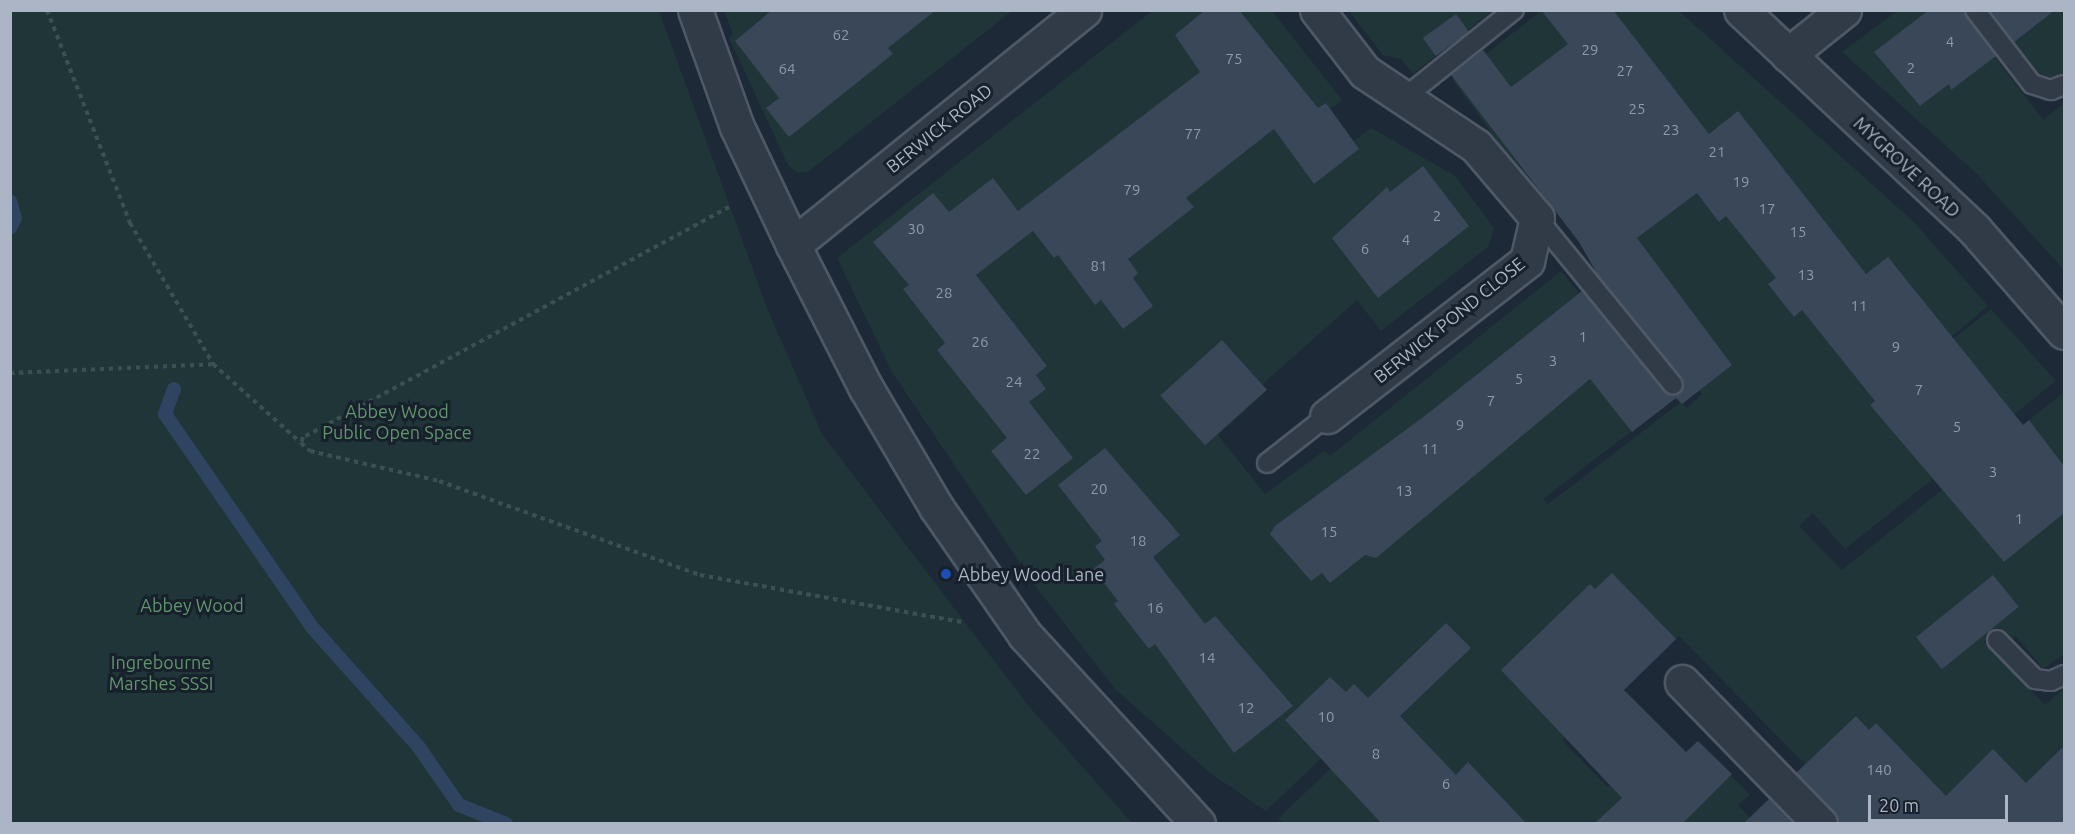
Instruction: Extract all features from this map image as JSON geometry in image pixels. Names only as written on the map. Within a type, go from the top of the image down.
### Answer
[{"type":"street","points":[[696,10],[737,127],[793,245],[866,388],[924,487],[1025,635],[1198,824]]},
{"type":"street","name":"BERWICK ROAD","points":[[793,245],[1084,10]]},
{"type":"street","points":[[1317,10],[1365,72],[1476,146],[1537,218]]},
{"type":"street","name":"MYGROVE ROAD","points":[[1741,10],[1975,230],[2064,332]]},
{"type":"street","points":[[1788,55],[1844,10]]},
{"type":"street","name":"BERWICK POND CLOSE","points":[[1327,416],[1527,261],[1537,218]]},
{"type":"street","points":[[1682,682],[1820,824]]},
{"type":"lane","points":[[1404,98],[1514,10]]},
{"type":"lane","points":[[1975,10],[2032,84],[2051,90],[2064,85]]},
{"type":"lane","points":[[1537,218],[1673,385]]},
{"type":"lane","name":"BERWICK POND CLOSE","points":[[1267,463],[1327,416]]},
{"type":"lane","points":[[1997,640],[2035,679],[2051,681],[2064,675]]},
{"type":"path","points":[[47,10],[130,223],[213,364],[310,452],[439,481],[700,575],[1025,635]]},
{"type":"path","points":[[301,443],[303,437],[767,187]]},
{"type":"path","points":[[10,373],[213,364]]},
{"type":"green space","points":[[724,10],[1012,11],[808,172],[798,173],[788,165],[729,38],[733,35]]},
{"type":"green space","name":"Abbey Wood Public Open Space","points":[[10,11],[659,11],[767,308],[822,434],[1027,704],[1132,823],[11,823]]},
{"type":"green space","points":[[1152,11],[1272,11],[1342,100],[1330,109],[1354,141],[1371,128],[1455,176],[1494,228],[1489,246],[1381,331],[1357,300],[1263,384],[1267,390],[1218,435],[1265,494],[1324,451],[1330,456],[1561,271],[1667,404],[1543,499],[1548,504],[1681,402],[1687,408],[1702,394],[1548,202],[1543,204],[1453,80],[1541,11],[1679,11],[1914,222],[1988,306],[1867,407],[1991,309],[2056,381],[1845,549],[1813,513],[1799,526],[1842,570],[2064,392],[2064,654],[2043,669],[2016,636],[2012,640],[1999,627],[1984,642],[2045,705],[2064,689],[2064,823],[1863,823],[1679,636],[1649,666],[1644,661],[1562,740],[1608,787],[1664,731],[1686,752],[1698,741],[1750,795],[1738,805],[1755,823],[1284,823],[1278,819],[1400,701],[1408,708],[1442,675],[1418,650],[1389,678],[1367,714],[1266,811],[1210,773],[1116,690],[1036,587],[892,372],[837,258]]},
{"type":"green space","points":[[1349,11],[1492,11],[1413,74],[1401,59],[1383,55]]},
{"type":"green space","points":[[1897,11],[1960,11],[2043,120],[2064,103],[2064,270],[1976,173],[1842,52]]},
{"type":"green space","points":[[1986,11],[2064,11],[2064,75],[2048,78],[2035,72]]},
{"type":"building","points":[[772,10],[936,10],[888,48],[893,54],[789,137],[766,108],[779,98],[735,41]]},
{"type":"building","points":[[1205,10],[1239,10],[1318,108],[1326,103],[1359,149],[1314,184],[1274,129],[1186,198],[1194,207],[1128,259],[1138,273],[1133,278],[1153,306],[1123,329],[1101,300],[1095,305],[1058,255],[1054,258],[1033,231],[976,275],[1047,366],[1036,375],[1046,389],[1029,402],[1073,458],[1026,495],[991,451],[1007,438],[937,350],[945,343],[903,289],[909,285],[873,242],[933,193],[949,212],[993,178],[1018,211],[1200,72],[1175,35]]},
{"type":"building","points":[[1541,10],[1613,10],[1709,134],[1738,111],[1866,274],[1888,257],[2023,425],[2029,420],[2064,466],[2064,513],[2004,562],[1870,405],[1875,401],[1802,310],[1794,317],[1768,284],[1776,278],[1726,216],[1719,222],[1697,193],[1637,238],[1732,365],[1682,404],[1676,398],[1632,432],[1590,379],[1376,558],[1365,555],[1330,583],[1322,573],[1311,581],[1270,534],[1275,526],[1426,415],[1582,291],[1664,392],[1674,396],[1683,390],[1682,378],[1599,277],[1579,242],[1451,75],[1483,50],[1511,87],[1568,44]]},
{"type":"building","points":[[1929,10],[1964,10],[1996,56],[1951,90],[1949,84],[1920,106],[1874,52]]},
{"type":"building","points":[[1990,10],[2055,10],[2014,42]]},
{"type":"building","points":[[1456,14],[1469,32],[1436,56],[1423,38]]},
{"type":"building","points":[[1423,166],[1469,226],[1378,298],[1332,238],[1387,187],[1390,192]]},
{"type":"building","points":[[1222,340],[1267,390],[1205,445],[1160,396]]},
{"type":"building","points":[[1105,448],[1180,535],[1153,557],[1205,624],[1215,616],[1293,706],[1234,753],[1155,644],[1149,649],[1114,604],[1118,601],[1093,569],[1105,560],[1095,546],[1102,541],[1058,485]]},
{"type":"building","points":[[1612,573],[1676,639],[1624,690],[1686,752],[1698,741],[1732,774],[1682,824],[1594,824],[1622,798],[1501,670],[1590,584],[1595,589]]},
{"type":"building","points":[[1993,575],[2019,607],[1942,669],[1916,637]]},
{"type":"building","points":[[1446,623],[1471,648],[1400,716],[1456,775],[1468,762],[1527,824],[1382,824],[1285,720],[1330,677],[1346,692],[1354,684],[1368,698]]},
{"type":"building","points":[[1856,716],[1869,730],[1876,723],[1946,796],[1993,749],[2026,783],[2064,746],[2064,824],[1838,824],[1833,811],[1796,773]]},
{"type":"building","points":[[1769,799],[1793,824],[1743,824]]},
{"type":"waterway","points":[[10,201],[15,218],[10,228]]},
{"type":"waterway","points":[[174,389],[165,414],[311,626],[418,746],[459,805],[506,824]]},
{"type":"place","name":"Abbey Wood Lane","points":[[946,574]]},
{"type":"park label","name":"Abbey Wood","points":[[192,605]]},
{"type":"park label","name":"Ingrebourne Marshes SSSI","points":[[161,673]]}]
